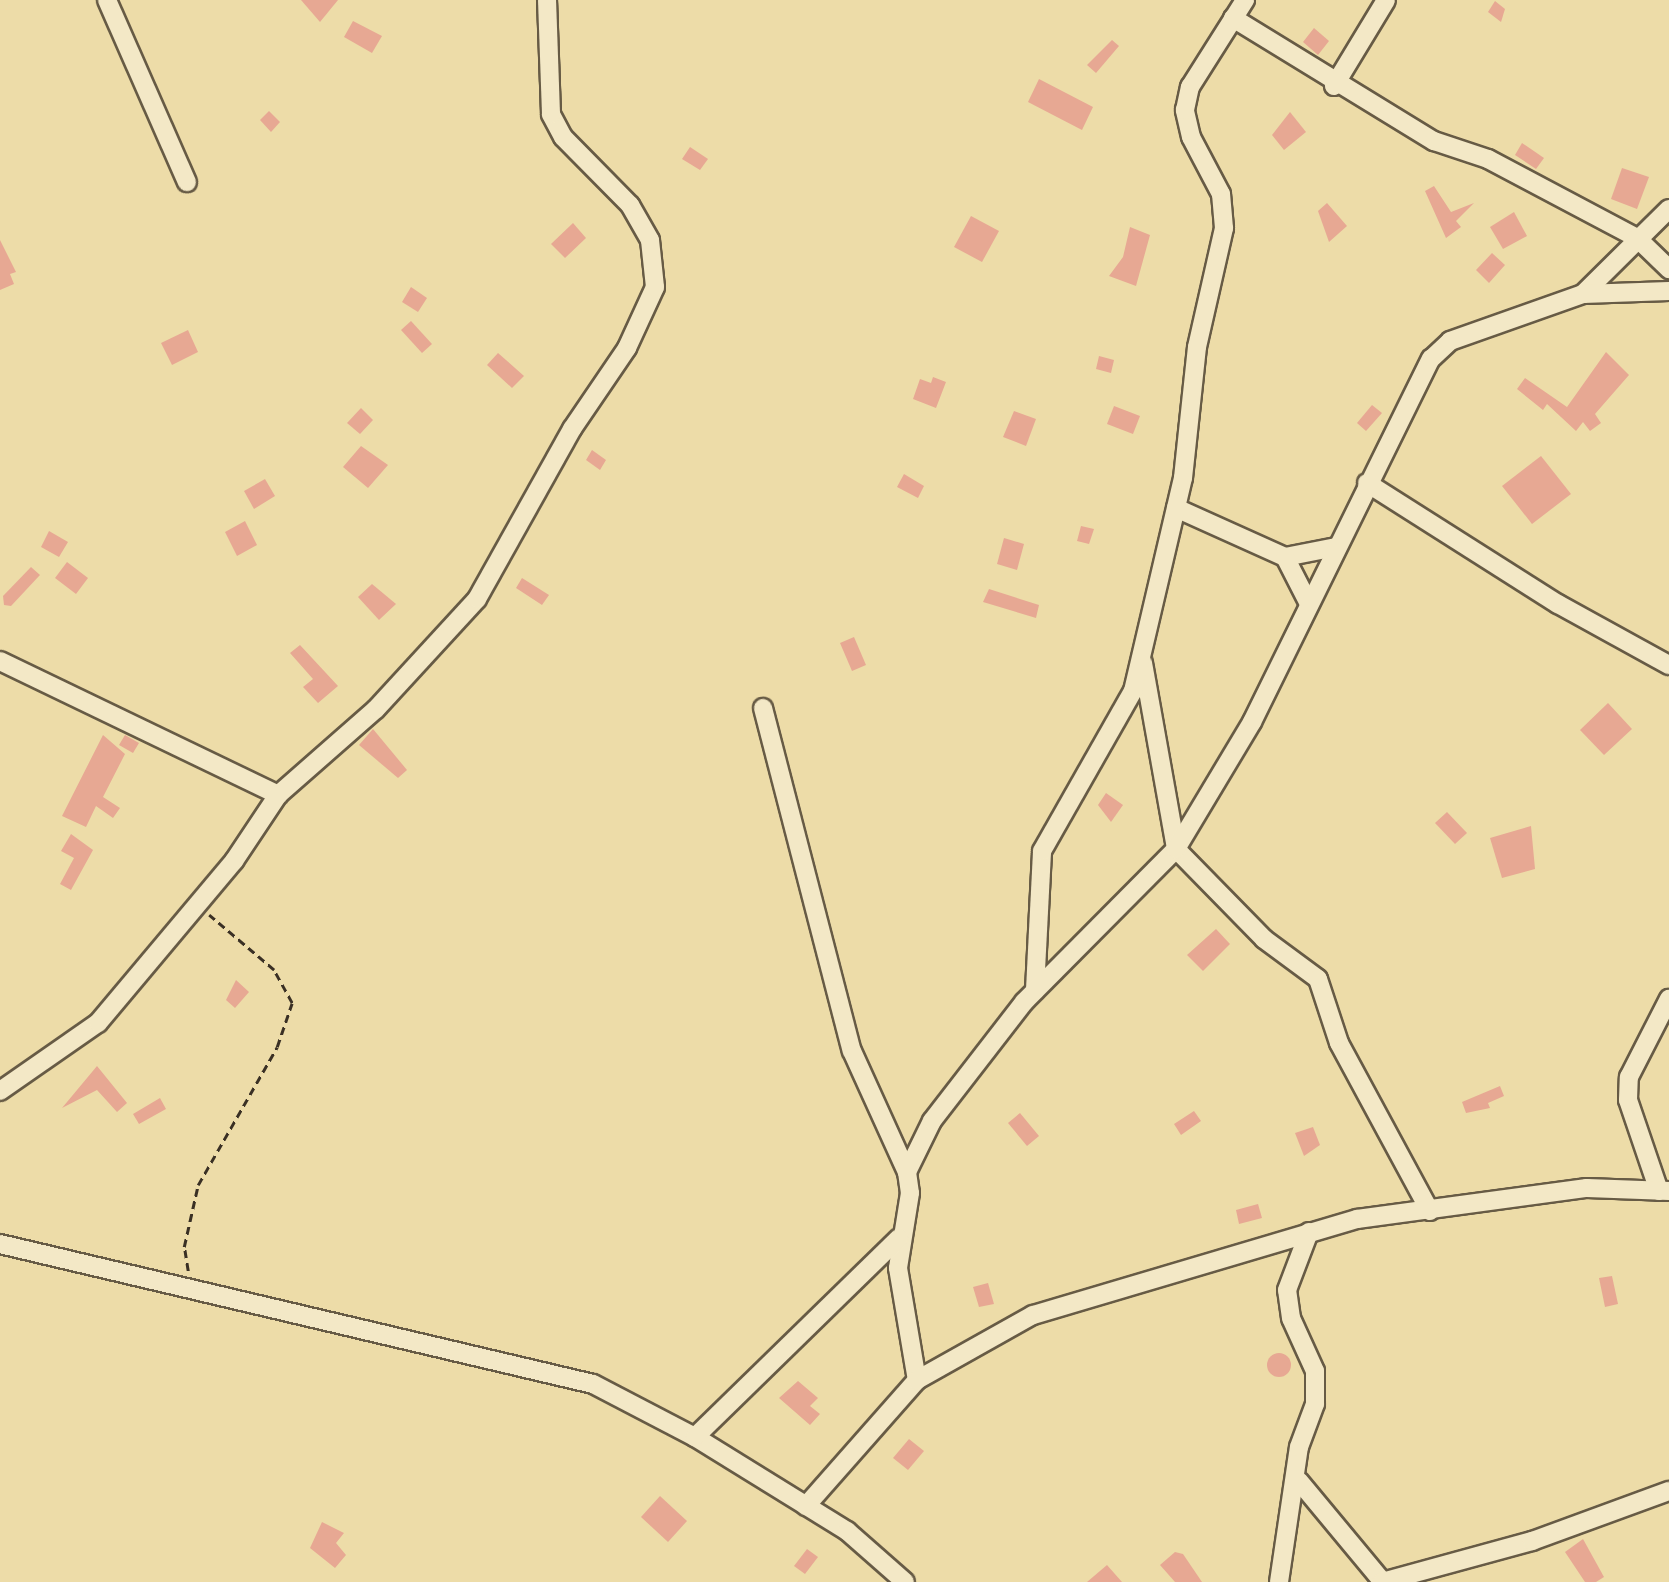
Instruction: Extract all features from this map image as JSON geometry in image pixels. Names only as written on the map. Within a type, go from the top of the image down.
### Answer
[{"type":"street","points":[[107,0],[187,182]]},
{"type":"street","points":[[0,1090],[98,1024],[201,900],[278,796],[376,709],[477,599],[572,429],[628,348],[655,287],[640,219],[551,114],[547,0]]},
{"type":"street","points":[[1035,990],[1042,852],[1122,716],[1142,657],[1176,508],[1196,347],[1224,228],[1221,194],[1185,110],[1190,87],[1244,0]]},
{"type":"street","points":[[1334,86],[1386,0]]},
{"type":"street","points":[[1233,18],[1334,86],[1638,238],[1669,269]]},
{"type":"street","points":[[1584,294],[1669,209]]},
{"type":"street","points":[[917,1380],[907,1343],[899,1238],[907,1172],[932,1122],[1035,990],[1176,849],[1232,759],[1431,359],[1450,340],[1584,294],[1669,291]]},
{"type":"street","points":[[1367,482],[1558,604],[1669,665]]},
{"type":"street","points":[[1176,508],[1284,556],[1336,547]]},
{"type":"street","points":[[1284,556],[1309,604]]},
{"type":"street","points":[[1142,657],[1176,849],[1264,939],[1318,980],[1339,1043],[1430,1211]]},
{"type":"street","points":[[0,661],[278,796]]},
{"type":"street","points":[[764,708],[852,1051],[907,1172]]},
{"type":"street","points":[[806,1506],[917,1380],[1032,1315],[1309,1232],[1587,1188],[1664,1191],[1628,1100],[1629,1077],[1669,999]]},
{"type":"street","points":[[1279,1582],[1315,1371],[1291,1318],[1288,1290],[1309,1232]]},
{"type":"street","points":[[694,1437],[899,1238]]},
{"type":"street","points":[[0,1244],[190,1294],[593,1384],[694,1437],[806,1506],[867,1546],[906,1582]]},
{"type":"street","points":[[1299,1481],[1382,1582],[1532,1541],[1669,1491]]},
{"type":"path","points":[[190,1294],[184,1246],[198,1185],[277,1047],[292,1003],[274,970],[212,920],[201,900]]},
{"type":"building","points":[[301,0],[338,0],[320,22]]},
{"type":"building","points":[[1495,1],[1505,9],[1501,22],[1488,12]]},
{"type":"building","points":[[353,21],[382,36],[372,53],[344,37]]},
{"type":"building","points":[[1314,28],[1329,41],[1318,55],[1303,42]]},
{"type":"building","points":[[1112,40],[1119,46],[1096,73],[1087,65]]},
{"type":"building","points":[[1039,79],[1093,107],[1082,130],[1028,102]]},
{"type":"building","points":[[269,111],[280,122],[271,132],[260,120]]},
{"type":"building","points":[[1290,112],[1306,132],[1284,150],[1272,135]]},
{"type":"building","points":[[1522,143],[1544,158],[1536,169],[1515,155]]},
{"type":"building","points":[[690,147],[708,159],[700,170],[682,159]]},
{"type":"building","points":[[1622,168],[1649,177],[1637,209],[1611,199]]},
{"type":"building","points":[[1434,186],[1451,212],[1474,203],[1456,221],[1461,227],[1446,238],[1425,191]]},
{"type":"building","points":[[1327,203],[1347,226],[1329,242],[1318,211]]},
{"type":"building","points":[[1514,212],[1527,236],[1503,249],[1490,227]]},
{"type":"building","points":[[971,216],[999,231],[982,262],[954,247]]},
{"type":"building","points":[[573,223],[586,238],[565,258],[551,244]]},
{"type":"building","points":[[1130,227],[1150,235],[1136,286],[1109,276],[1123,257]]},
{"type":"building","points":[[0,240],[16,272],[10,274],[14,284],[0,290]]},
{"type":"building","points":[[1492,253],[1505,265],[1489,283],[1476,270]]},
{"type":"building","points":[[411,287],[427,298],[418,312],[402,302]]},
{"type":"building","points":[[411,321],[432,344],[422,353],[401,330]]},
{"type":"building","points":[[188,330],[198,352],[172,365],[161,343]]},
{"type":"building","points":[[1606,352],[1629,375],[1595,414],[1601,423],[1590,431],[1583,422],[1576,431],[1547,404],[1543,410],[1517,389],[1525,378],[1567,407]]},
{"type":"building","points":[[498,353],[524,376],[512,388],[487,365]]},
{"type":"building","points":[[1099,356],[1114,360],[1111,373],[1096,369]]},
{"type":"building","points":[[933,377],[946,382],[936,408],[913,399],[920,379],[931,383]]},
{"type":"building","points":[[1372,405],[1382,413],[1366,431],[1357,423]]},
{"type":"building","points":[[1114,406],[1140,416],[1133,434],[1107,424]]},
{"type":"building","points":[[361,408],[373,420],[360,434],[347,423]]},
{"type":"building","points":[[1014,411],[1036,419],[1026,446],[1003,437]]},
{"type":"building","points":[[361,446],[388,465],[368,488],[343,467]]},
{"type":"building","points":[[592,450],[606,460],[600,470],[586,460]]},
{"type":"building","points":[[1541,456],[1571,494],[1532,524],[1502,486]]},
{"type":"building","points":[[904,474],[924,486],[918,498],[897,487]]},
{"type":"building","points":[[265,479],[275,496],[254,509],[244,491]]},
{"type":"building","points":[[245,521],[257,545],[237,556],[225,532]]},
{"type":"building","points":[[1081,526],[1094,529],[1089,544],[1077,541]]},
{"type":"building","points":[[49,531],[68,542],[59,557],[41,547]]},
{"type":"building","points":[[1004,538],[1024,544],[1017,570],[997,564]]},
{"type":"building","points":[[67,562],[88,578],[76,594],[55,578]]},
{"type":"building","points":[[31,567],[40,575],[11,606],[4,605],[3,596]]},
{"type":"building","points":[[522,578],[549,595],[542,605],[516,588]]},
{"type":"building","points":[[372,584],[396,604],[379,620],[358,597]]},
{"type":"building","points":[[989,589],[1039,605],[1036,618],[983,602]]},
{"type":"building","points":[[854,637],[866,665],[852,671],[840,643]]},
{"type":"building","points":[[300,645],[338,686],[318,703],[303,687],[313,679],[290,653]]},
{"type":"building","points":[[1608,703],[1632,729],[1604,755],[1580,730]]},
{"type":"building","points":[[373,729],[407,770],[398,778],[359,745]]},
{"type":"building","points":[[103,735],[125,754],[103,797],[120,808],[113,818],[96,806],[86,827],[62,816]]},
{"type":"building","points":[[125,735],[139,743],[133,753],[119,745]]},
{"type":"building","points":[[1106,793],[1123,805],[1111,822],[1098,805]]},
{"type":"building","points":[[1447,812],[1467,833],[1455,844],[1435,823]]},
{"type":"building","points":[[1531,826],[1535,869],[1502,878],[1490,838]]},
{"type":"building","points":[[71,834],[93,850],[71,890],[60,884],[74,858],[61,851]]},
{"type":"building","points":[[1216,929],[1230,944],[1203,971],[1187,955]]},
{"type":"building","points":[[236,980],[249,992],[235,1008],[226,1000]]},
{"type":"building","points":[[97,1066],[127,1103],[117,1112],[97,1090],[62,1108]]},
{"type":"building","points":[[1500,1086],[1504,1096],[1488,1103],[1490,1108],[1466,1113],[1462,1102]]},
{"type":"building","points":[[160,1098],[166,1109],[139,1124],[133,1114]]},
{"type":"building","points":[[1194,1111],[1201,1121],[1181,1135],[1174,1124]]},
{"type":"building","points":[[1020,1113],[1039,1136],[1027,1146],[1008,1123]]},
{"type":"building","points":[[1313,1127],[1320,1145],[1304,1156],[1295,1133]]},
{"type":"building","points":[[1258,1204],[1262,1218],[1239,1224],[1236,1210]]},
{"type":"building","points":[[1612,1276],[1618,1304],[1605,1307],[1599,1278]]},
{"type":"building","points":[[988,1283],[994,1304],[979,1307],[973,1287]]},
{"type":"building","points":[[1279,1353],[1288,1356],[1288,1374],[1279,1377],[1270,1374],[1267,1365],[1270,1356]]},
{"type":"building","points":[[798,1381],[818,1398],[810,1406],[820,1414],[810,1425],[779,1398]]},
{"type":"building","points":[[909,1439],[924,1451],[908,1470],[893,1458]]},
{"type":"building","points":[[660,1496],[687,1521],[668,1542],[641,1517]]},
{"type":"building","points":[[322,1522],[344,1533],[336,1543],[346,1555],[335,1568],[310,1548]]},
{"type":"building","points":[[1583,1539],[1604,1577],[1596,1582],[1585,1582],[1565,1552]]},
{"type":"building","points":[[807,1549],[818,1557],[805,1574],[794,1566]]},
{"type":"building","points":[[1175,1552],[1183,1554],[1202,1582],[1175,1582],[1160,1565]]},
{"type":"building","points":[[1107,1565],[1122,1582],[1087,1582]]}]
